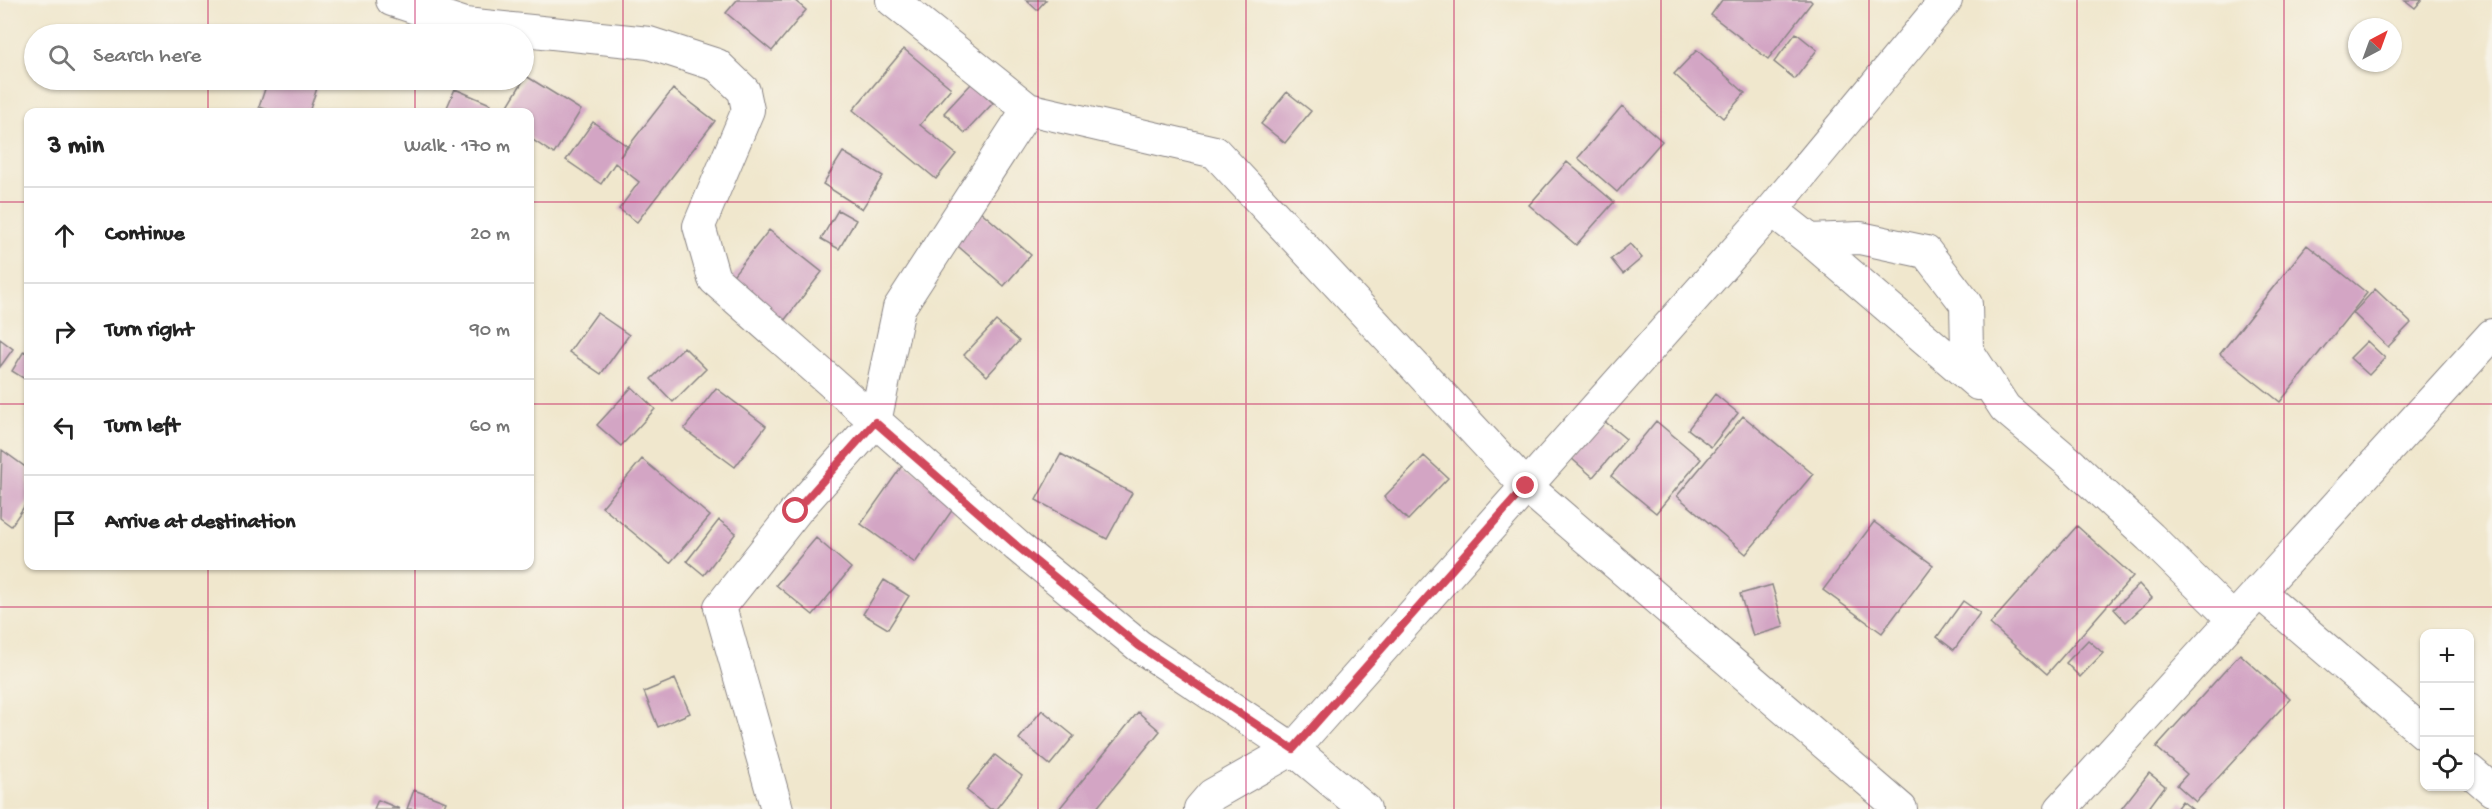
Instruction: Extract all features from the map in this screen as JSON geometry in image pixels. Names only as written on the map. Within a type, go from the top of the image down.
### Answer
[{"type":"street","points":[[392,0],[465,24]]},
{"type":"street","points":[[892,0],[1028,110],[1215,152],[1526,486],[1901,809]]},
{"type":"street","points":[[1200,809],[1212,795],[1293,749],[1772,210],[1946,0]]},
{"type":"street","points":[[534,31],[649,43],[717,65],[744,91],[748,110],[699,226],[714,279],[1008,538],[1139,646],[1293,749],[1365,809]]},
{"type":"street","points":[[777,809],[720,607],[796,511],[875,422],[898,308],[1028,110]]},
{"type":"street","points":[[1772,210],[2006,408],[2150,537],[2233,619]]},
{"type":"street","points":[[1810,240],[1860,238],[1926,252],[1966,304],[1967,350],[2006,408]]},
{"type":"street","points":[[2061,809],[2492,335]]},
{"type":"street","points":[[2258,591],[2420,730]]},
{"type":"street","points":[[2474,775],[2492,790]]},
{"type":"building","points":[[737,0],[794,0],[806,10],[772,51],[726,13]]},
{"type":"building","points":[[1026,0],[1046,0],[1037,10]]},
{"type":"building","points":[[1722,0],[1810,0],[1812,2],[1768,59],[1711,15]]},
{"type":"building","points":[[2405,0],[2422,0],[2415,8]]},
{"type":"building","points":[[1796,33],[1817,50],[1795,79],[1774,62]]},
{"type":"building","points":[[904,49],[951,88],[920,125],[956,154],[936,179],[853,110]]},
{"type":"building","points":[[1697,50],[1745,93],[1723,118],[1674,74]]},
{"type":"building","points":[[534,81],[581,110],[554,154],[534,141],[534,108],[506,108],[517,90],[534,90]]},
{"type":"building","points":[[972,83],[993,103],[965,133],[944,113]]},
{"type":"building","points":[[673,89],[715,121],[637,222],[619,209],[639,182],[615,163],[601,184],[566,160],[593,122],[627,146],[620,157]]},
{"type":"building","points":[[265,90],[316,90],[310,108],[259,107]]},
{"type":"building","points":[[455,90],[490,104],[488,108],[447,108]]},
{"type":"building","points":[[1287,92],[1311,111],[1285,143],[1261,124]]},
{"type":"building","points":[[1622,106],[1662,141],[1617,192],[1578,158]]},
{"type":"building","points":[[843,152],[883,176],[862,209],[823,184]]},
{"type":"building","points":[[1567,162],[1614,202],[1576,245],[1529,205]]},
{"type":"building","points":[[838,210],[856,220],[839,249],[821,239]]},
{"type":"building","points":[[979,210],[1031,255],[1004,286],[952,241]]},
{"type":"building","points":[[769,230],[822,272],[780,326],[726,284]]},
{"type":"building","points":[[1630,244],[1642,258],[1623,274],[1611,259]]},
{"type":"building","points":[[2307,245],[2367,293],[2280,402],[2220,354]]},
{"type":"building","points":[[2375,289],[2411,323],[2388,347],[2353,313]]},
{"type":"building","points":[[597,313],[629,335],[601,374],[569,352]]},
{"type":"building","points":[[996,321],[1019,341],[987,376],[964,355]]},
{"type":"building","points":[[0,339],[13,349],[0,367]]},
{"type":"building","points":[[2367,341],[2385,358],[2369,375],[2350,358]]},
{"type":"building","points":[[684,347],[706,369],[673,402],[651,379]]},
{"type":"building","points":[[24,351],[24,378],[12,371]]},
{"type":"building","points":[[632,387],[655,409],[621,446],[597,425]]},
{"type":"building","points":[[716,388],[766,426],[735,467],[684,429]]},
{"type":"building","points":[[1715,394],[1738,413],[1711,447],[1688,429]]},
{"type":"building","points":[[1743,416],[1813,474],[1746,554],[1677,496]]},
{"type":"building","points":[[1603,420],[1626,439],[1593,477],[1571,458]]},
{"type":"building","points":[[1656,421],[1701,459],[1656,513],[1611,476]]},
{"type":"building","points":[[2,450],[24,466],[24,507],[11,526],[0,518]]},
{"type":"building","points":[[1061,454],[1132,493],[1107,539],[1036,500]]},
{"type":"building","points":[[1424,456],[1448,478],[1408,520],[1384,497]]},
{"type":"building","points":[[642,459],[710,516],[670,563],[602,507]]},
{"type":"building","points":[[904,463],[958,502],[915,563],[861,524]]},
{"type":"building","points":[[719,520],[736,533],[704,575],[687,561]]},
{"type":"building","points":[[1874,522],[1933,565],[1882,633],[1823,590]]},
{"type":"building","points":[[2077,526],[2133,576],[2047,674],[1990,624]]},
{"type":"building","points":[[816,538],[851,568],[813,615],[776,585]]},
{"type":"building","points":[[884,580],[909,596],[888,629],[863,614]]},
{"type":"building","points":[[2139,584],[2152,598],[2126,622],[2114,609]]},
{"type":"building","points":[[1772,585],[1784,627],[1753,636],[1740,594]]},
{"type":"building","points":[[1963,601],[1980,613],[1954,650],[1937,637]]},
{"type":"building","points":[[2088,640],[2103,653],[2080,677],[2066,663]]},
{"type":"building","points":[[2240,654],[2290,699],[2196,802],[2177,785],[2187,774],[2156,747]]},
{"type":"building","points":[[675,679],[690,713],[658,727],[644,692]]},
{"type":"building","points":[[1042,710],[1074,736],[1050,765],[1019,739]]},
{"type":"building","points":[[1138,712],[1160,731],[1096,809],[1059,809]]},
{"type":"building","points":[[995,755],[1022,776],[996,809],[990,809],[966,790]]},
{"type":"building","points":[[2149,773],[2165,786],[2148,809],[2121,809]]},
{"type":"building","points":[[414,790],[446,802],[443,809],[407,809]]},
{"type":"building","points":[[378,800],[400,809],[374,809]]},
{"type":"building","points":[[2182,801],[2192,809],[2176,809]]},
{"type":"route","points":[[796,511],[875,422],[1017,546],[1139,646],[1293,749],[1526,486]]}]
